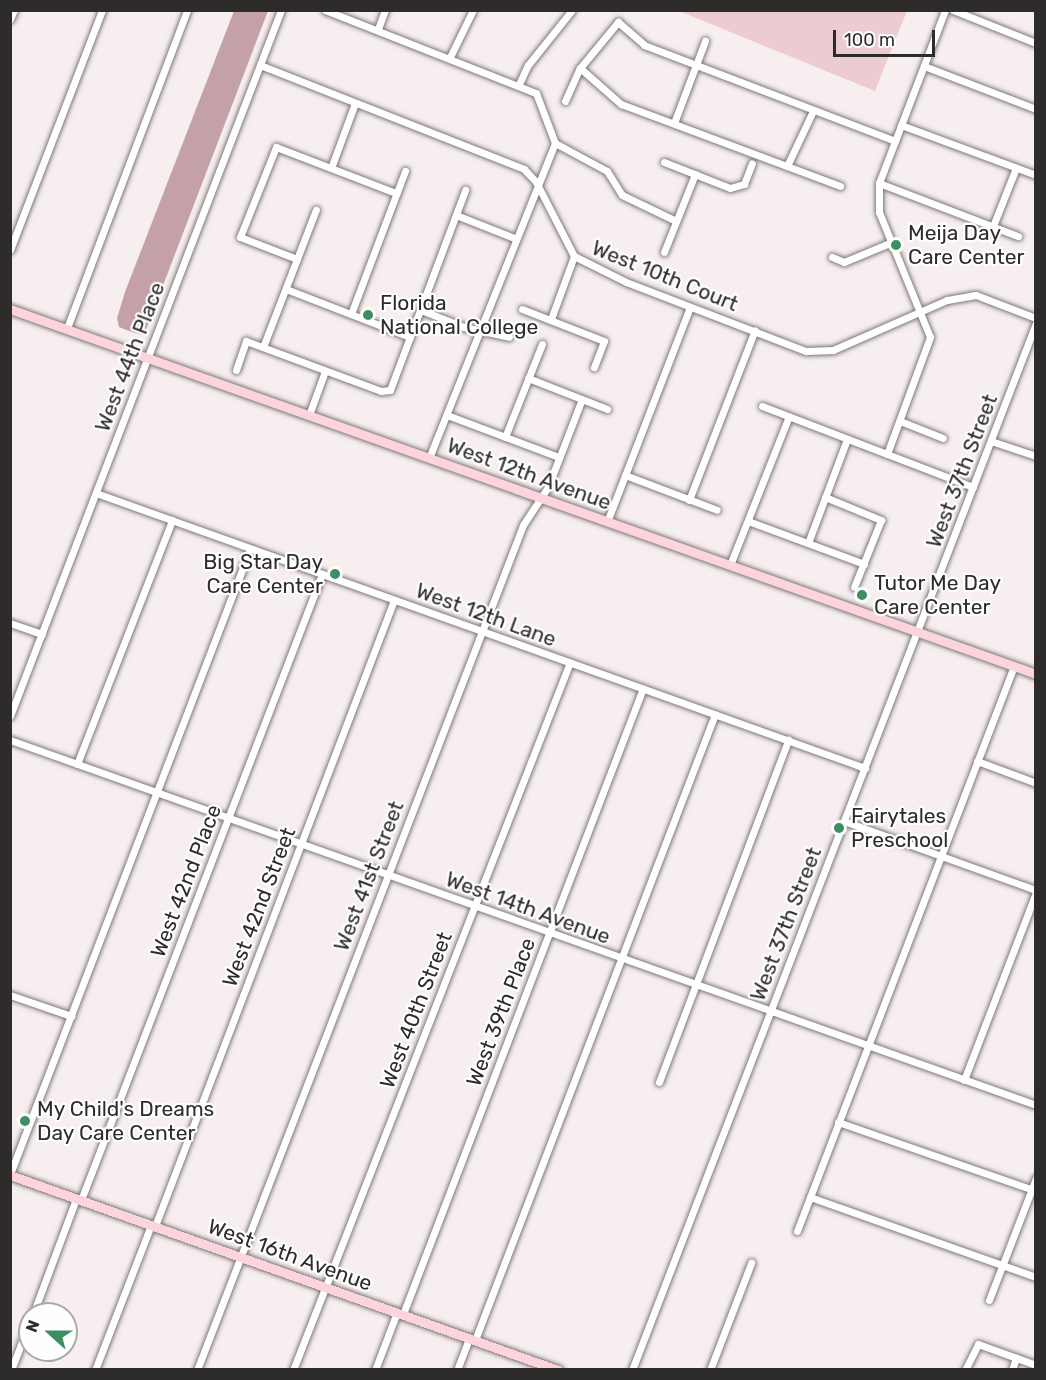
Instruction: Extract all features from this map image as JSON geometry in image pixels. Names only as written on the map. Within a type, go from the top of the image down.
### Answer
[{"type":"main road","name":"West 12th Avenue","points":[[10,309],[1035,674]]},
{"type":"main road","name":"West 16th Avenue","points":[[10,1174],[558,1370]]},
{"type":"street","points":[[10,20],[14,10]]},
{"type":"street","points":[[10,250],[102,10]]},
{"type":"street","points":[[66,328],[187,10]]},
{"type":"street","name":"West 44th Place","points":[[10,716],[281,10]]},
{"type":"street","points":[[378,29],[385,10]]},
{"type":"street","points":[[450,57],[473,10]]},
{"type":"street","points":[[519,84],[528,65],[572,10]]},
{"type":"street","points":[[887,454],[930,337],[922,310],[879,212],[879,183],[945,10]]},
{"type":"street","points":[[953,10],[1035,43]]},
{"type":"street","points":[[330,11],[519,84],[536,93],[545,107],[555,143],[536,182],[429,458]]},
{"type":"street","points":[[565,101],[580,68],[618,22],[644,45],[895,141]]},
{"type":"street","points":[[674,123],[705,41]]},
{"type":"street","name":"West 10th Court","points":[[260,65],[524,169],[536,182],[574,256],[690,307],[806,351],[833,350],[922,310],[976,295],[1035,318]]},
{"type":"street","points":[[924,66],[1035,109]]},
{"type":"street","points":[[580,68],[621,104],[840,186]]},
{"type":"street","points":[[331,168],[355,103]]},
{"type":"street","points":[[787,166],[813,111]]},
{"type":"street","points":[[901,124],[1035,175]]},
{"type":"street","points":[[555,143],[607,171],[621,195],[676,221]]},
{"type":"street","points":[[297,259],[240,237],[276,147],[396,193]]},
{"type":"street","points":[[664,162],[730,188],[744,184],[752,163]]},
{"type":"street","points":[[993,226],[1016,168]]},
{"type":"street","points":[[351,314],[405,171]]},
{"type":"street","points":[[664,252],[694,174]]},
{"type":"street","points":[[879,183],[1018,236]]},
{"type":"street","points":[[236,370],[246,341],[381,391],[390,390],[465,190]]},
{"type":"street","points":[[263,348],[316,210]]},
{"type":"street","points":[[456,215],[514,238]]},
{"type":"street","points":[[832,257],[844,262],[892,242]]},
{"type":"street","points":[[551,319],[574,256]]},
{"type":"street","points":[[286,289],[410,337]]},
{"type":"street","points":[[607,522],[690,307]]},
{"type":"street","points":[[522,309],[604,341],[594,367]]},
{"type":"street","points":[[421,310],[509,337]]},
{"type":"street","name":"West 37th Street","points":[[632,1370],[918,633],[1035,323]]},
{"type":"street","points":[[689,500],[755,330]]},
{"type":"street","points":[[505,437],[542,344]]},
{"type":"street","points":[[309,415],[325,371]]},
{"type":"street","points":[[528,378],[607,409]]},
{"type":"street","name":"West 41st Street","points":[[196,1370],[522,525],[560,457],[582,399]]},
{"type":"street","points":[[762,406],[973,487]]},
{"type":"street","points":[[447,415],[560,457]]},
{"type":"street","points":[[730,565],[789,416]]},
{"type":"street","points":[[900,421],[943,438]]},
{"type":"street","points":[[808,543],[847,439]]},
{"type":"street","points":[[991,441],[1035,456]]},
{"type":"street","points":[[625,475],[717,510]]},
{"type":"street","name":"West 12th Lane","points":[[96,493],[865,768]]},
{"type":"street","points":[[825,498],[881,520],[854,587]]},
{"type":"street","points":[[77,764],[172,520]]},
{"type":"street","points":[[748,521],[864,564]]},
{"type":"street","points":[[10,1174],[250,549]]},
{"type":"street","name":"West 42nd Place","points":[[38,1302],[322,574]]},
{"type":"street","name":"West 42nd Street","points":[[95,1370],[153,1226],[394,600]]},
{"type":"street","points":[[10,623],[42,634]]},
{"type":"street","name":"West 40th Street","points":[[293,1370],[570,662]]},
{"type":"street","points":[[797,1231],[1014,666]]},
{"type":"street","name":"West 39th Place","points":[[375,1370],[400,1313],[643,688]]},
{"type":"street","points":[[457,1370],[472,1339],[715,714]]},
{"type":"street","name":"West 14th Avenue","points":[[10,740],[1035,1105]]},
{"type":"street","points":[[659,1082],[788,740]]},
{"type":"street","points":[[977,761],[1035,783]]},
{"type":"street","points":[[844,820],[1035,891],[964,1080]]},
{"type":"street","points":[[10,995],[71,1016]]},
{"type":"street","points":[[838,1122],[1033,1191]]},
{"type":"street","points":[[989,1300],[1033,1191],[1035,1178]]},
{"type":"street","points":[[810,1197],[1035,1277]]},
{"type":"street","points":[[711,1370],[751,1263]]},
{"type":"street","points":[[965,1370],[978,1344],[1035,1365]]},
{"type":"street","points":[[11,1370],[18,1352]]},
{"type":"street","points":[[1012,1370],[1016,1358]]},
{"type":"shaded area","points":[[234,11],[268,11],[146,330],[142,335],[119,327],[117,318]]},
{"type":"shaded area","points":[[679,11],[907,11],[875,91]]},
{"type":"place","name":"Meija Day Care Center","points":[[896,245]]},
{"type":"place","name":"Florida National College","points":[[368,315]]},
{"type":"place","name":"Big Star Day Care Center","points":[[335,574]]},
{"type":"place","name":"Tutor Me Day Care Center","points":[[862,595]]},
{"type":"place","name":"Fairytales Preschool","points":[[839,828]]},
{"type":"place","name":"My Child's Dreams Day Care Center","points":[[25,1121]]}]
